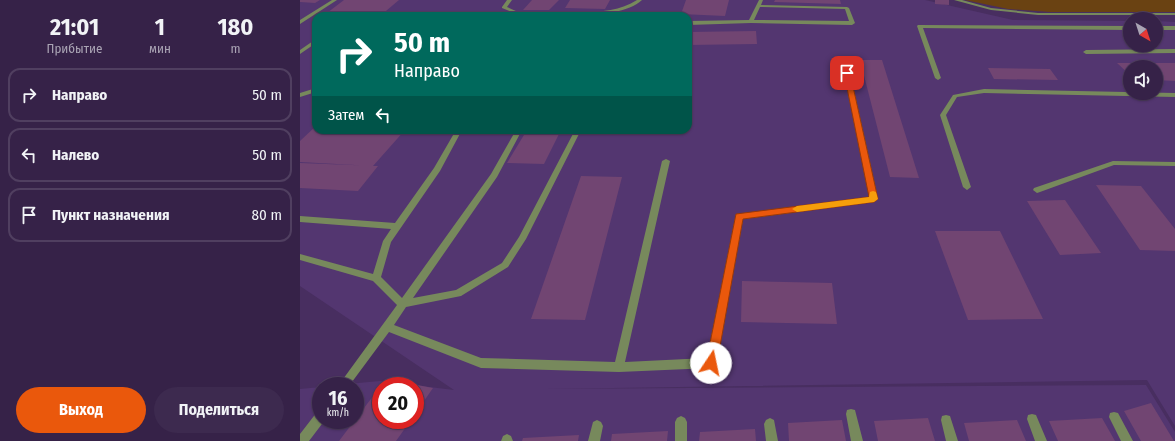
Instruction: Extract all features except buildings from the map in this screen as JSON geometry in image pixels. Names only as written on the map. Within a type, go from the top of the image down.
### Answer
[{"type":"lane","points":[[316,12],[335,0]]},
{"type":"lane","points":[[510,0],[504,7],[516,12]]},
{"type":"lane","points":[[572,12],[628,8],[640,0]]},
{"type":"lane","points":[[956,0],[991,9],[1038,14],[1175,14]]},
{"type":"lane","points":[[692,23],[751,21],[852,23],[847,8],[760,3],[751,21]]},
{"type":"lane","points":[[300,22],[312,14]]},
{"type":"lane","points":[[938,78],[920,26],[1123,28]]},
{"type":"lane","points":[[1163,28],[1175,28]]},
{"type":"lane","points":[[300,52],[312,44]]},
{"type":"lane","points":[[1086,52],[1175,51]]},
{"type":"lane","points":[[387,327],[481,363],[619,367],[711,363],[739,217],[874,199],[847,73]]},
{"type":"lane","points":[[300,95],[312,91]]},
{"type":"lane","points":[[968,186],[943,115],[955,96],[984,91],[1175,95]]},
{"type":"lane","points":[[376,278],[387,241],[437,169],[456,134]]},
{"type":"lane","points":[[350,377],[387,327],[494,175],[517,134]]},
{"type":"lane","points":[[402,304],[458,293],[505,265],[522,239],[576,134]]},
{"type":"lane","points":[[619,367],[666,161]]},
{"type":"lane","points":[[1037,190],[1114,162],[1175,164]]},
{"type":"lane","points":[[300,219],[397,226]]},
{"type":"lane","points":[[300,257],[376,278],[402,304]]},
{"type":"lane","points":[[851,414],[857,441]]},
{"type":"lane","points":[[1114,417],[1127,441]]},
{"type":"lane","points":[[1032,419],[1042,441]]},
{"type":"lane","points":[[946,420],[952,441]]},
{"type":"lane","points":[[681,441],[682,422]]},
{"type":"lane","points":[[770,424],[772,441]]},
{"type":"lane","points":[[594,441],[597,426]]},
{"type":"lane","points":[[302,441],[312,428]]},
{"type":"shaded area","points":[[300,0],[925,0],[1013,20],[1123,21],[1123,52],[1163,52],[1163,21],[1175,22],[1175,426],[1147,380],[544,389],[1146,385],[1175,432],[1175,441],[300,441],[300,389],[312,388],[312,429],[364,429],[364,382],[372,382],[372,429],[424,429],[424,386],[454,390],[300,286]]},
{"type":"shaded area","points":[[965,0],[1175,0],[1175,12],[1050,12],[1008,9]]},
{"type":"slow traffic","points":[[797,209],[874,199],[873,194]]},
{"type":"route","points":[[711,363],[739,217],[874,199],[847,73]]}]
